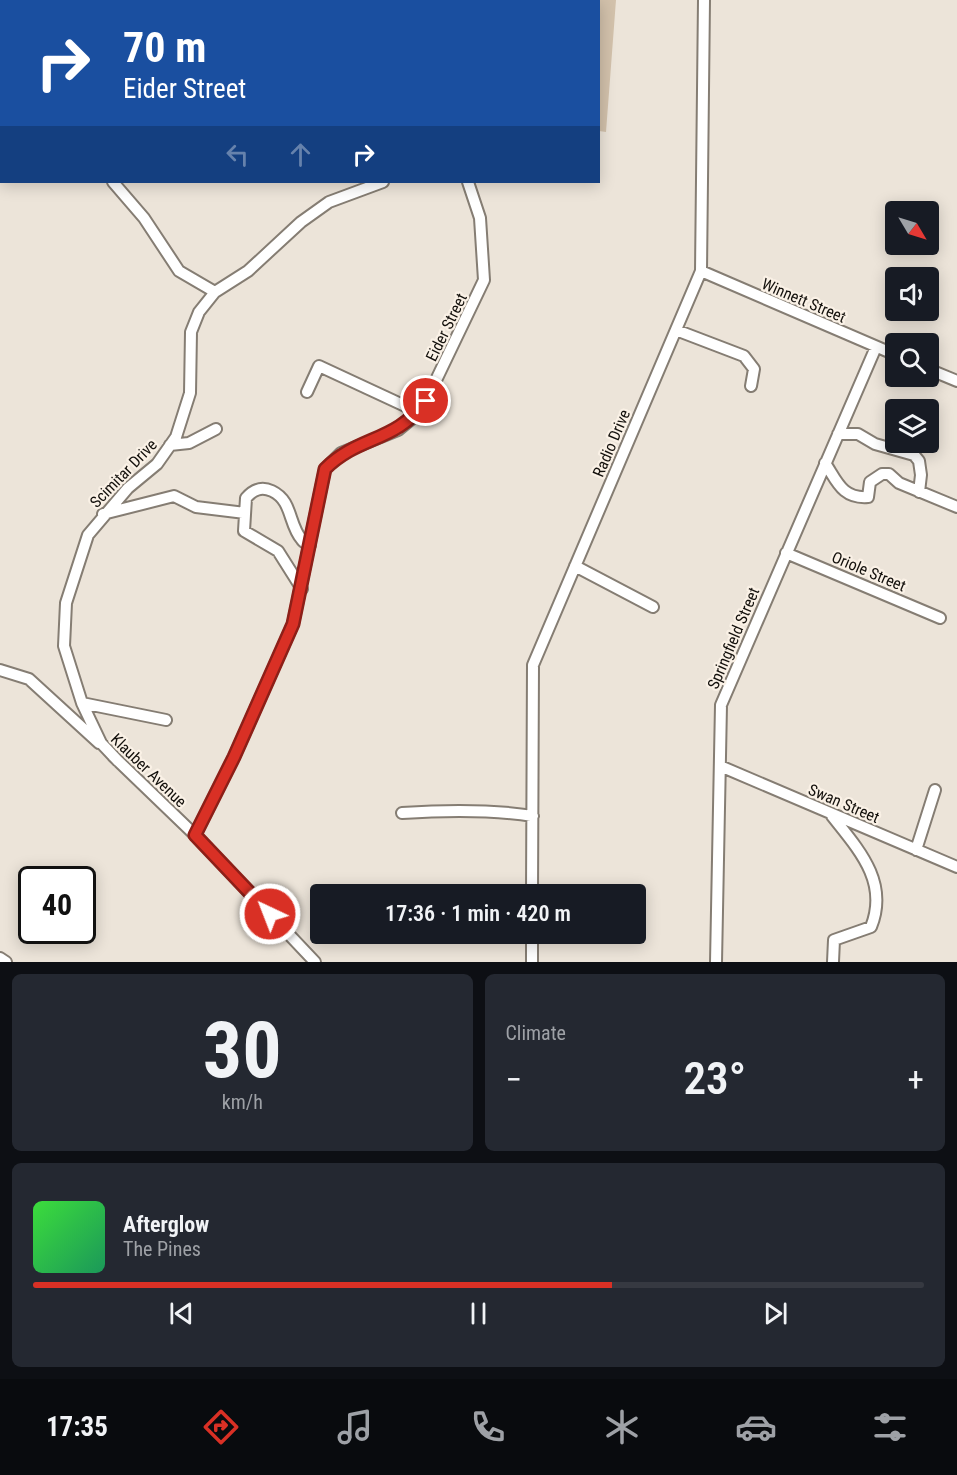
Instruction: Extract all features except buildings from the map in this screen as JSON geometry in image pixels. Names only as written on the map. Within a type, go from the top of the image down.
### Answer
[{"type":"street","name":"Radio Drive","points":[[532,884],[533,665],[701,271],[704,0]]},
{"type":"street","points":[[114,183],[144,218],[178,271],[215,292]]},
{"type":"street","name":"Scimitar Drive","points":[[118,761],[101,742],[82,703],[64,645],[66,603],[88,535],[103,514],[128,488],[157,464],[170,445],[184,416],[190,393],[191,332],[199,312],[215,292],[248,271],[301,222],[329,202],[380,183]]},
{"type":"street","name":"Eider Street","points":[[195,835],[234,757],[293,624],[325,469],[341,453],[398,430],[418,412],[432,390],[484,280],[480,218],[468,183]]},
{"type":"street","name":"Winnett Street","points":[[701,271],[885,351]]},
{"type":"street","points":[[676,330],[744,356],[754,369],[751,386]]},
{"type":"street","name":"Springfield Street","points":[[716,962],[721,705],[876,347]]},
{"type":"street","points":[[307,392],[319,366],[418,412]]},
{"type":"street","points":[[939,374],[957,381]]},
{"type":"street","points":[[170,445],[189,443],[216,429]]},
{"type":"street","points":[[838,434],[858,434],[875,444],[914,455],[919,461],[921,475],[919,492]]},
{"type":"street","points":[[825,463],[840,489],[853,495],[867,497],[870,482],[882,474],[889,474],[899,483],[957,507]]},
{"type":"street","points":[[302,589],[278,551],[244,531],[246,498],[253,490],[267,489],[285,500],[302,540],[310,545]]},
{"type":"street","points":[[103,514],[174,496],[196,507],[245,513]]},
{"type":"street","name":"Oriole Street","points":[[786,553],[940,618]]},
{"type":"street","points":[[575,566],[654,607]]},
{"type":"street","name":"Klauber Avenue","points":[[0,670],[29,679],[118,761],[195,835],[315,962]]},
{"type":"street","points":[[82,703],[166,720]]},
{"type":"street","name":"Swan Street","points":[[720,766],[957,867]]},
{"type":"street","points":[[916,850],[935,790]]},
{"type":"street","points":[[402,813],[461,810],[504,811],[532,816]]},
{"type":"street","points":[[830,813],[868,861],[877,912],[871,927],[834,940],[833,962]]},
{"type":"street","points":[[532,944],[532,962]]},
{"type":"street","points":[[0,958],[6,962]]},
{"type":"shaded area","points":[[600,0],[616,0],[606,132],[600,131]]},
{"type":"route","points":[[270,914],[195,835],[234,757],[293,624],[325,469],[341,453],[398,430],[415,416],[426,401]]}]
